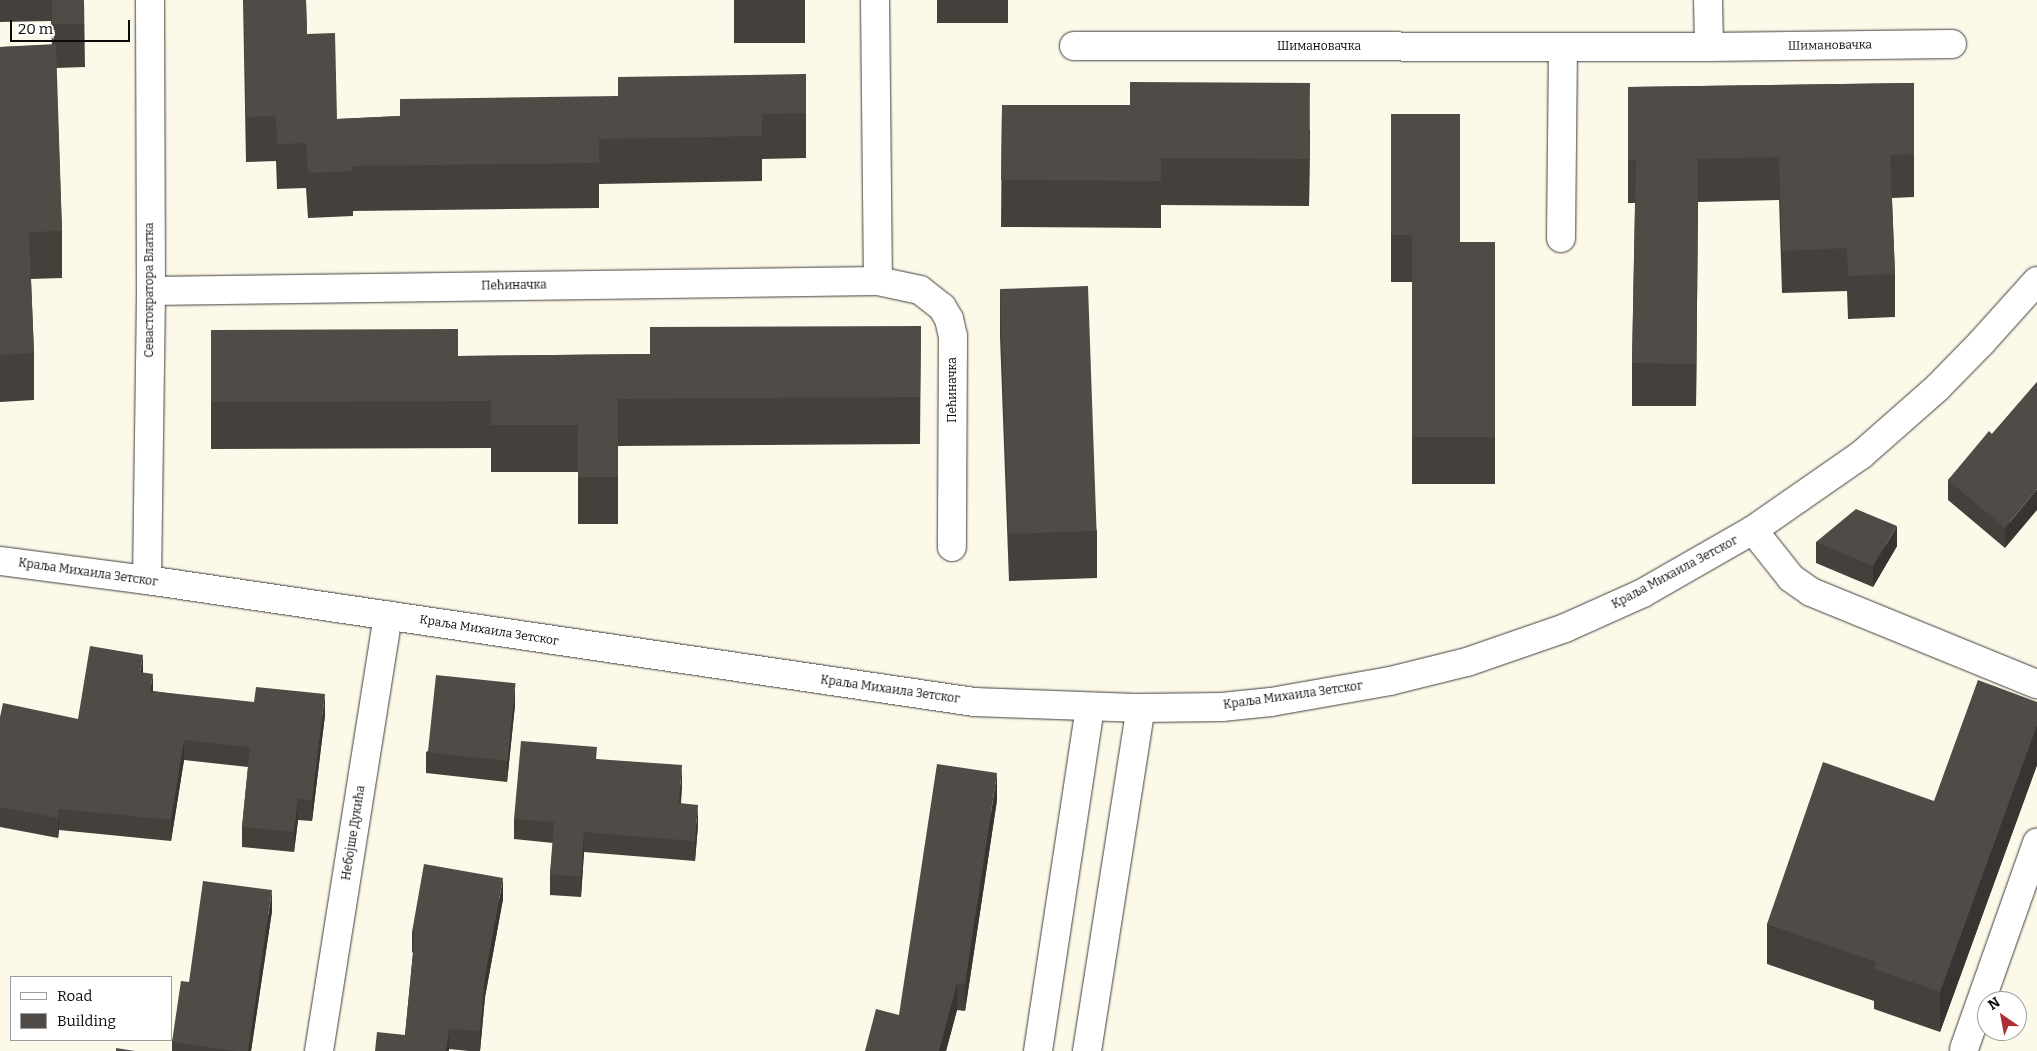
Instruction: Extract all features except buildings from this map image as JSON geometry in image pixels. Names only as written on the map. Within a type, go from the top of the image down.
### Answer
[{"type":"street","name":"Севастократора Влатка","points":[[147,580],[151,291],[150,0]]},
{"type":"street","points":[[875,0],[878,281]]},
{"type":"street","points":[[1708,0],[1709,47]]},
{"type":"street","name":"Шимановачка","points":[[1074,46],[1563,48],[1952,44]]},
{"type":"street","points":[[1561,238],[1563,48]]},
{"type":"street","name":"Пећиначка","points":[[151,291],[878,281],[920,290],[942,307],[949,319],[953,336],[952,547]]},
{"type":"street","name":"Краља Михаила Зетског","points":[[0,561],[147,580],[974,702],[1141,708],[1222,706],[1271,702],[1390,682],[1467,662],[1549,634],[1643,593],[1753,530],[1861,455],[1897,424],[1976,348],[2037,281]]},
{"type":"street","points":[[1753,530],[1791,578],[1810,592],[2037,684]]},
{"type":"street","name":"Небојше Дукића","points":[[319,1051],[388,615]]},
{"type":"street","points":[[1038,1051],[1090,707]]},
{"type":"street","points":[[1087,1051],[1141,708]]},
{"type":"street","points":[[1964,1049],[2037,843]]}]
